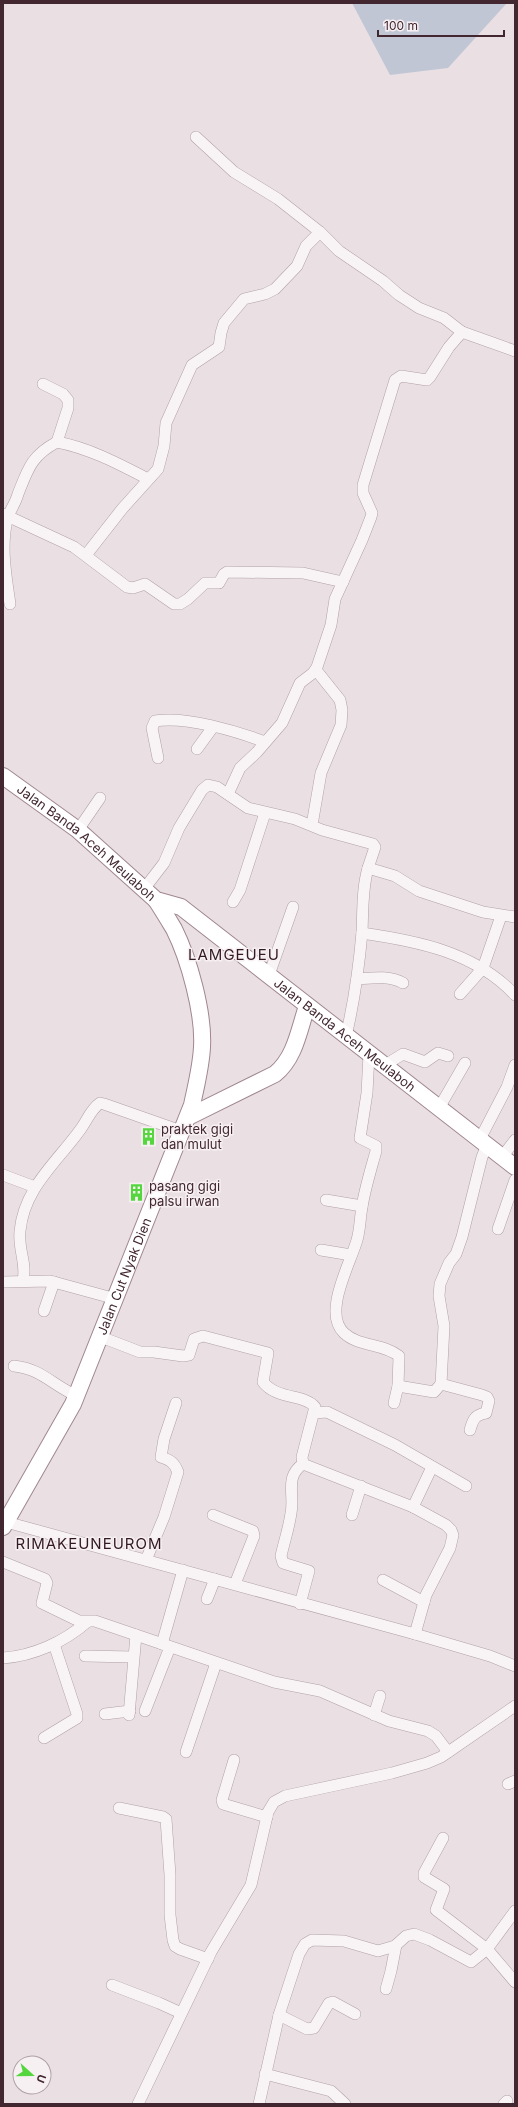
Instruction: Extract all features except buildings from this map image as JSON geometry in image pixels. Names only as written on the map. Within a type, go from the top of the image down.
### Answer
[{"type":"highway","name":"Jalan Banda Aceh Meulaboh","points":[[3,776],[78,830],[150,895],[181,907],[515,1167]]},
{"type":"highway","name":"Jalan Cut Nyak Dien","points":[[4,1524],[46,1454],[77,1396],[181,1131],[188,1117],[200,1067],[202,1046],[201,1020],[195,990],[174,929],[150,895]]},
{"type":"highway","points":[[188,1117],[275,1074],[280,1070],[288,1061],[307,1006]]},
{"type":"street","points":[[196,136],[234,172],[278,199],[320,232],[339,251],[383,281],[399,295],[419,308],[444,318],[462,332],[515,351]]},
{"type":"street","points":[[86,555],[160,466],[166,423],[192,366],[219,347],[224,323],[244,299],[265,294],[275,289],[296,266],[306,246],[320,232]]},
{"type":"street","points":[[228,794],[240,768],[257,752],[284,720],[300,683],[316,670],[329,633],[334,599],[371,518],[372,513],[364,497],[363,485],[395,380],[401,376],[427,380],[449,347],[462,332]]},
{"type":"street","points":[[10,604],[4,561],[6,515],[29,466],[44,451],[57,442],[68,408],[68,400],[63,394],[43,384]]},
{"type":"street","points":[[57,442],[86,450],[148,479]]},
{"type":"street","points":[[6,515],[61,540],[86,555],[127,587],[133,588],[145,584],[170,602],[177,604],[196,592],[205,583],[219,583],[224,574],[227,572],[303,573],[343,582]]},
{"type":"street","points":[[312,825],[321,774],[341,725],[342,710],[340,700],[316,670]]},
{"type":"street","points":[[158,758],[152,728],[156,721],[190,723],[237,731],[265,742]]},
{"type":"street","points":[[197,748],[213,727]]},
{"type":"street","points":[[150,895],[179,828],[205,787],[211,785],[228,794],[243,806],[312,825],[326,832],[373,844],[375,847],[364,887],[362,933],[357,979],[346,1036]]},
{"type":"street","points":[[78,830],[100,798]]},
{"type":"street","points":[[233,902],[240,890],[265,813]]},
{"type":"street","points":[[368,868],[395,876],[419,892],[501,916],[515,917]]},
{"type":"street","points":[[269,975],[293,907]]},
{"type":"street","points":[[460,994],[483,968],[501,916]]},
{"type":"street","points":[[362,933],[409,940],[457,955],[483,968],[515,994]]},
{"type":"street","points":[[357,979],[377,978],[395,980],[403,984]]},
{"type":"street","points":[[385,1065],[403,1054],[425,1062],[438,1053],[448,1056]]},
{"type":"street","points":[[370,1054],[367,1093],[360,1138],[373,1143],[376,1146],[376,1151],[362,1206],[357,1241],[339,1289],[336,1315],[342,1332],[362,1343],[392,1350],[399,1356],[398,1386],[394,1403]]},
{"type":"street","points":[[439,1108],[465,1063]]},
{"type":"street","points":[[398,1386],[434,1392],[441,1384],[444,1326],[439,1296],[440,1284],[443,1274],[456,1254],[462,1237],[482,1157],[484,1142],[515,1065]]},
{"type":"street","points":[[23,1281],[26,1267],[20,1251],[20,1229],[28,1200],[51,1164],[80,1130],[94,1107],[100,1103],[181,1131]]},
{"type":"street","points":[[502,1157],[515,1140]]},
{"type":"street","points":[[3,1175],[35,1187]]},
{"type":"street","points":[[498,1229],[515,1180]]},
{"type":"street","points":[[326,1200],[362,1206]]},
{"type":"street","points":[[321,1250],[351,1255]]},
{"type":"street","points":[[3,1282],[10,1284],[23,1281],[54,1282],[116,1299]]},
{"type":"street","points":[[44,1311],[54,1282]]},
{"type":"street","points":[[101,1337],[140,1352],[154,1352],[183,1356],[189,1355],[194,1339],[198,1337],[268,1353],[263,1382],[268,1388],[282,1395],[312,1402],[315,1407],[302,1457],[303,1464]]},
{"type":"street","points":[[14,1366],[36,1371],[46,1376],[60,1388],[77,1396]]},
{"type":"street","points":[[441,1384],[487,1397],[489,1401],[486,1413],[478,1414],[473,1419],[470,1430]]},
{"type":"street","points":[[146,1560],[164,1517],[178,1472],[175,1465],[170,1460],[161,1457],[164,1439],[176,1403]]},
{"type":"street","points":[[314,1413],[327,1412],[396,1445],[466,1486]]},
{"type":"street","points":[[303,1464],[414,1507],[446,1525],[453,1535],[450,1548],[424,1602],[415,1634]]},
{"type":"street","points":[[300,1604],[309,1571],[283,1563],[281,1556],[292,1512],[291,1482],[296,1469],[303,1464]]},
{"type":"street","points":[[414,1507],[432,1467]]},
{"type":"street","points":[[352,1515],[361,1486]]},
{"type":"street","points":[[213,1515],[253,1531],[254,1536],[252,1542],[235,1584]]},
{"type":"street","points":[[4,1524],[146,1560],[235,1584],[300,1604],[415,1634],[490,1656],[515,1666]]},
{"type":"street","points":[[3,1562],[47,1580],[41,1601],[43,1604],[79,1621],[95,1621],[274,1682],[320,1691],[374,1715],[401,1725],[428,1731],[436,1736],[448,1752]]},
{"type":"street","points":[[145,1711],[166,1645],[183,1570]]},
{"type":"street","points":[[207,1599],[215,1579]]},
{"type":"street","points":[[384,1580],[424,1602]]},
{"type":"street","points":[[3,1658],[22,1655],[54,1644],[74,1633],[87,1622]]},
{"type":"street","points":[[106,1714],[130,1713],[133,1656],[136,1635]]},
{"type":"street","points":[[44,1738],[77,1718],[54,1644]]},
{"type":"street","points":[[86,1656],[133,1656]]},
{"type":"street","points":[[186,1752],[216,1663]]},
{"type":"street","points":[[374,1715],[380,1696]]},
{"type":"street","points":[[138,2104],[208,1959],[251,1885],[267,1817],[274,1802],[285,1796],[338,1783],[392,1773],[427,1763],[448,1752],[515,1706]]},
{"type":"street","points":[[234,1760],[222,1800],[223,1804],[267,1817]]},
{"type":"street","points":[[119,1808],[163,1817],[166,1819],[173,1940],[175,1946],[180,1949],[208,1959]]},
{"type":"street","points":[[443,1838],[424,1873],[424,1877],[444,1889],[436,1910],[487,1949],[515,1982]]},
{"type":"street","points":[[259,2104],[279,2015],[299,1954],[305,1944],[310,1940],[344,1941],[378,1951],[396,1945],[406,1936],[414,1934],[430,1940],[471,1962],[487,1949],[515,1911]]},
{"type":"street","points":[[386,1989],[396,1945]]},
{"type":"street","points":[[112,1985],[181,2013]]},
{"type":"street","points":[[279,2015],[307,2029],[314,2028],[329,2003],[333,2002],[355,2014]]},
{"type":"street","points":[[265,2074],[331,2091],[345,2104]]},
{"type":"shaded area","points":[[352,3],[507,3],[448,68],[390,75]]},
{"type":"place","name":"praktek gigi dan mulut","points":[[148,1136]]},
{"type":"place","name":"pasang gigi palsu irwan","points":[[136,1193]]},
{"type":"district","name":"LAMGEUEU","points":[[234,955]]},
{"type":"district","name":"RIMAKEUNEUROM","points":[[89,1544]]}]
